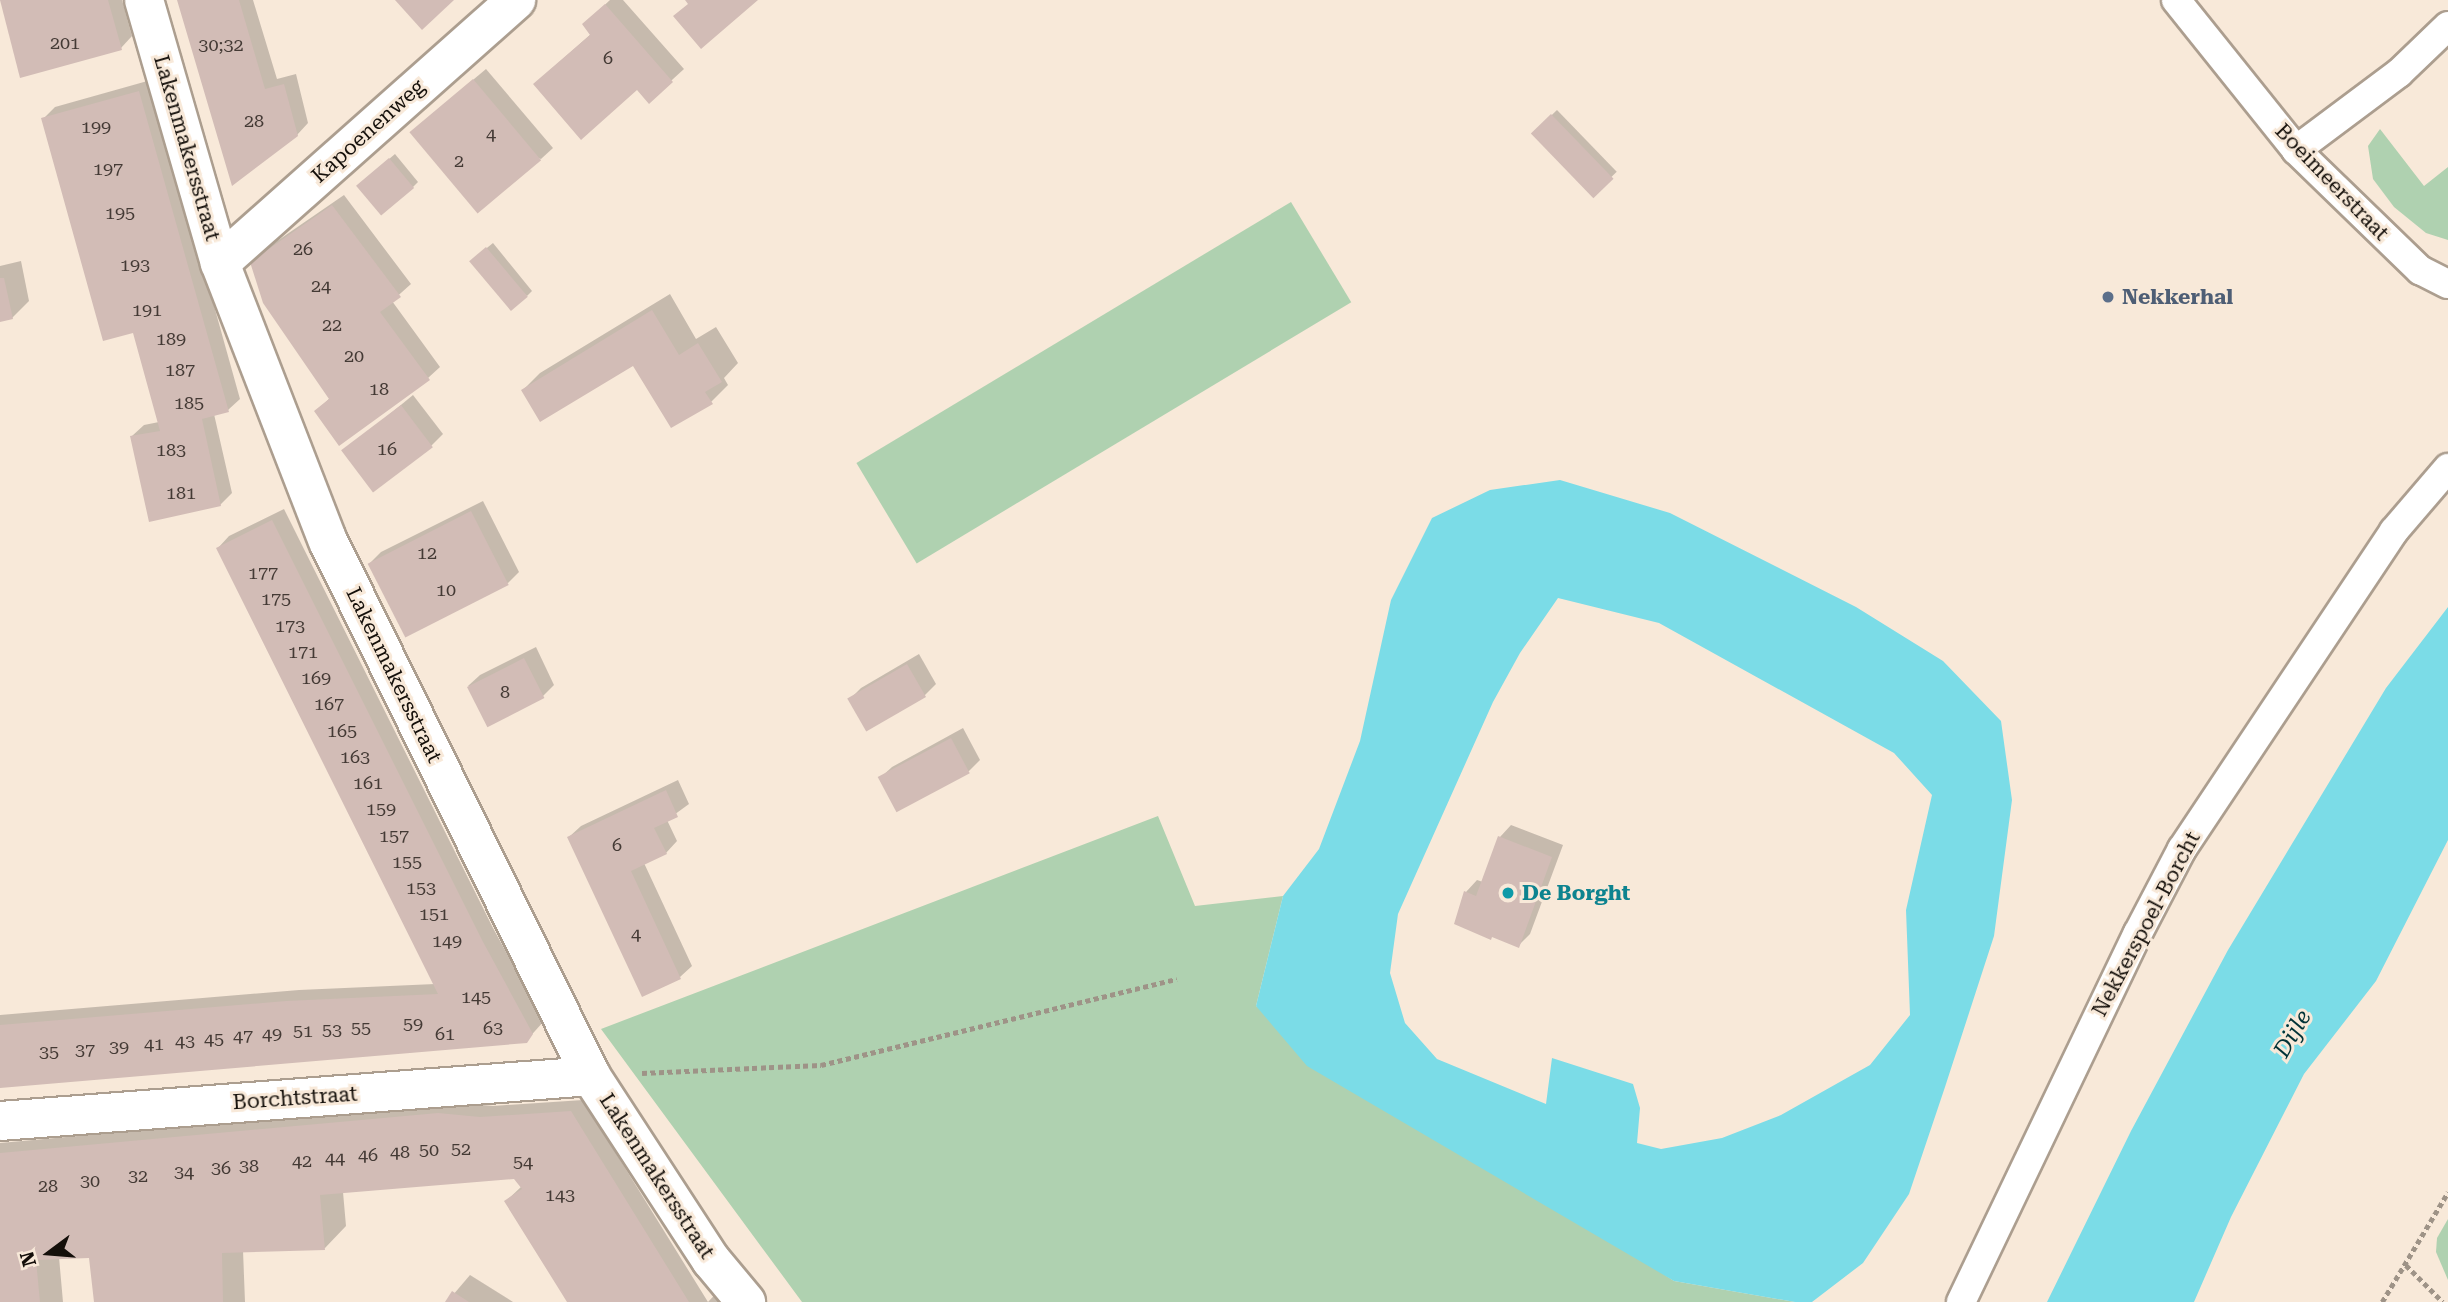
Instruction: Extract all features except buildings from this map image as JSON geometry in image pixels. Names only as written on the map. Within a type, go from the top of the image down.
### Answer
[{"type":"street","name":"Lakenmakersstraat","points":[[144,0],[220,263],[328,541],[591,1076],[710,1260],[746,1302]]},
{"type":"street","name":"Kapoenenweg","points":[[220,263],[516,0]]},
{"type":"street","name":"Borchtstraat","points":[[0,1121],[591,1076]]},
{"type":"lane","name":"Boeimeerstraat","points":[[2176,0],[2297,150],[2420,271],[2448,284]]},
{"type":"lane","points":[[2297,150],[2399,74],[2448,26]]},
{"type":"lane","name":"Nekkerspoel-Borcht","points":[[1961,1302],[2138,933],[2182,849],[2393,531],[2448,468]]},
{"type":"path","points":[[591,1076],[821,1065],[1177,979]]},
{"type":"path","points":[[2382,1302],[2448,1192]]},
{"type":"path","points":[[2406,1265],[2443,1302]]},
{"type":"green space","points":[[2380,129],[2424,186],[2448,167],[2448,240],[2426,233],[2394,207],[2373,179],[2368,146]]},
{"type":"green space","points":[[1291,202],[1351,302],[917,563],[856,463]]},
{"type":"green space","points":[[1158,816],[1195,906],[1283,896],[1256,1006],[1674,1281],[1795,1302],[802,1302],[601,1029]]},
{"type":"green space","points":[[2448,1219],[2448,1280],[2436,1252],[2437,1238]]},
{"type":"water","points":[[1560,480],[1670,513],[1856,607],[1943,661],[2001,721],[2012,800],[1994,936],[1945,1087],[1909,1194],[1863,1263],[1812,1302],[1795,1302],[1674,1281],[1307,1066],[1256,1006],[1283,896],[1319,849],[1360,741],[1391,600],[1432,518],[1490,490]],"holes":[[[1558,598],[1659,623],[1894,753],[1932,795],[1906,910],[1910,1015],[1870,1065],[1781,1115],[1722,1138],[1661,1149],[1637,1143],[1640,1108],[1633,1084],[1552,1058],[1546,1104],[1437,1059],[1405,1023],[1390,973],[1398,914],[1493,702],[1520,653]]]},
{"type":"water","name":"Dijle","points":[[2448,607],[2448,840],[2376,981],[2304,1074],[2231,1217],[2194,1302],[2047,1302],[2131,1131],[2228,950],[2386,688]]},
{"type":"place","name":"Nekkerhal","points":[[2108,297]]},
{"type":"place","name":"De Borght","points":[[1508,893]]}]
